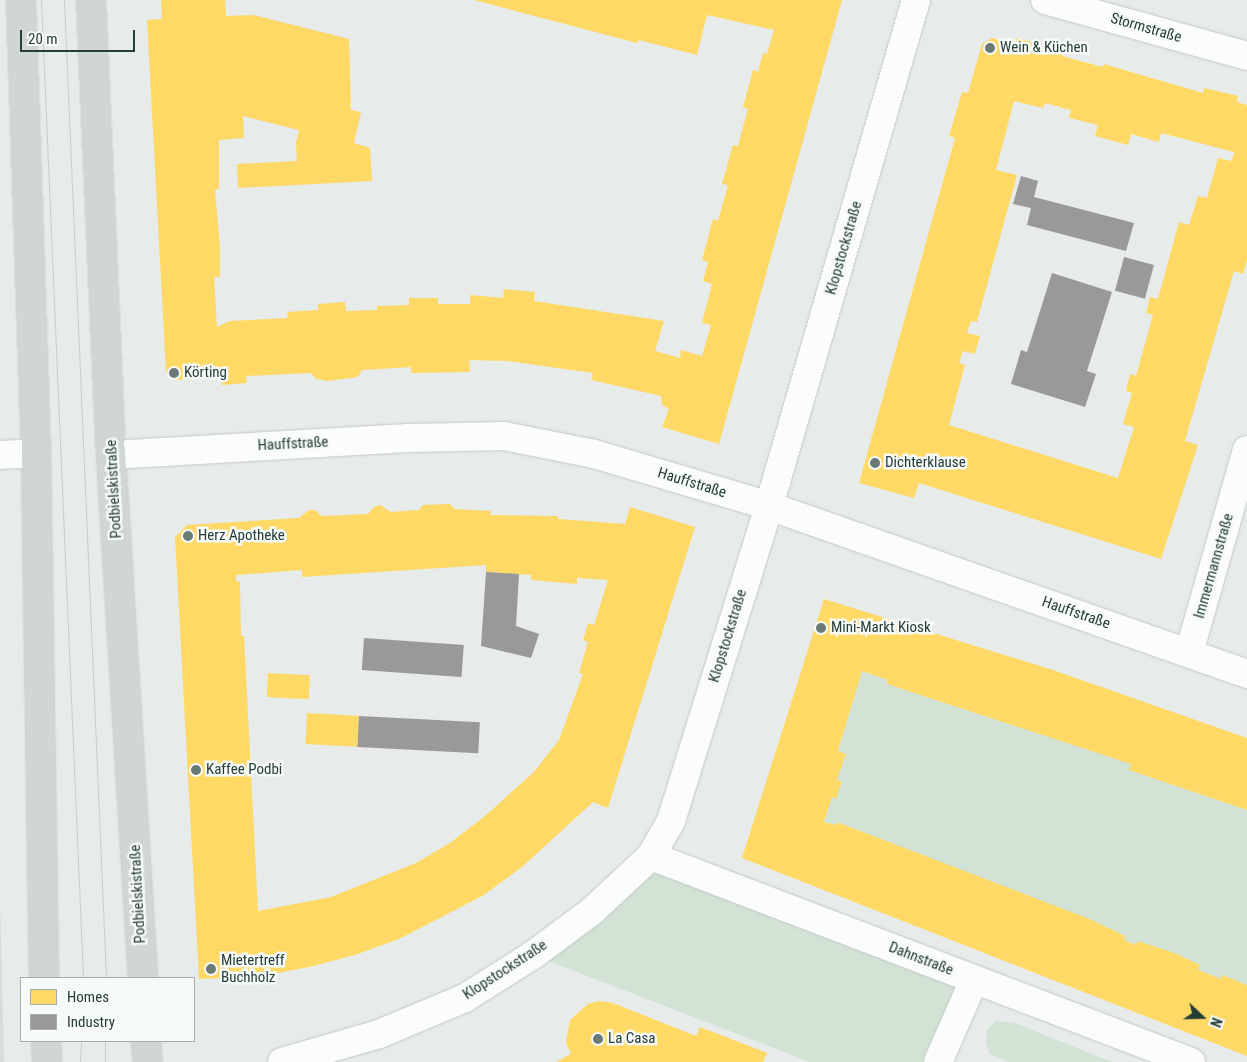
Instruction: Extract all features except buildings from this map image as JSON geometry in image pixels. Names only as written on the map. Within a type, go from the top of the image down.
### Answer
[{"type":"main road","points":[[21,0],[36,453],[44,977]]},
{"type":"main road","name":"Podbielskistraße","points":[[90,0],[112,455],[143,977]]},
{"type":"main road","points":[[46,1042],[47,1062]]},
{"type":"main road","points":[[146,1042],[148,1062]]},
{"type":"street","name":"Klopstockstraße","points":[[282,1062],[379,1034],[465,998],[533,954],[591,912],[651,856],[671,821],[769,506],[916,0]]},
{"type":"street","name":"Stormstraße","points":[[1045,0],[1247,56]]},
{"type":"street","name":"Hauffstraße","points":[[112,455],[408,438],[504,436],[594,454],[769,506],[1189,652],[1247,674]]},
{"type":"street","name":"Immermannstraße","points":[[1189,652],[1247,450]]},
{"type":"street","points":[[0,455],[36,453]]},
{"type":"street","name":"Dahnstraße","points":[[651,856],[1191,1062]]},
{"type":"street","points":[[938,1062],[974,980]]},
{"type":"shaded area","points":[[0,904],[4,1062],[0,1062]]},
{"type":"green space","points":[[862,671],[888,680],[887,684],[1131,764],[1130,770],[1247,810],[1247,985],[1223,975],[1221,979],[1198,970],[1200,966],[1177,954],[1138,941],[1136,945],[1124,940],[1125,936],[837,822],[836,825],[824,822],[832,797],[836,799],[837,780],[846,754],[838,751]]},
{"type":"green space","points":[[651,856],[974,980],[938,1062],[810,1062],[533,955]]},
{"type":"green space","points":[[996,1021],[1015,1023],[1112,1062],[1010,1062],[990,1054],[986,1043],[987,1030]]},
{"type":"tram line","points":[[41,0],[83,977]]},
{"type":"tram line","points":[[64,0],[106,977]]},
{"type":"tram line","points":[[80,1062],[81,1042]]},
{"type":"tram line","points":[[105,1042],[105,1062]]},
{"type":"place","name":"Wein & Küchen","points":[[990,48]]},
{"type":"place","name":"Körting","points":[[174,373]]},
{"type":"place","name":"Dichterklause","points":[[875,463]]},
{"type":"place","name":"Herz Apotheke","points":[[188,536]]},
{"type":"place","name":"Mini-Markt Kiosk","points":[[821,628]]},
{"type":"place","name":"Kaffee Podbi","points":[[196,770]]},
{"type":"place","name":"Mietertreff Buchholz","points":[[211,969]]},
{"type":"place","name":"La Casa","points":[[598,1039]]}]
